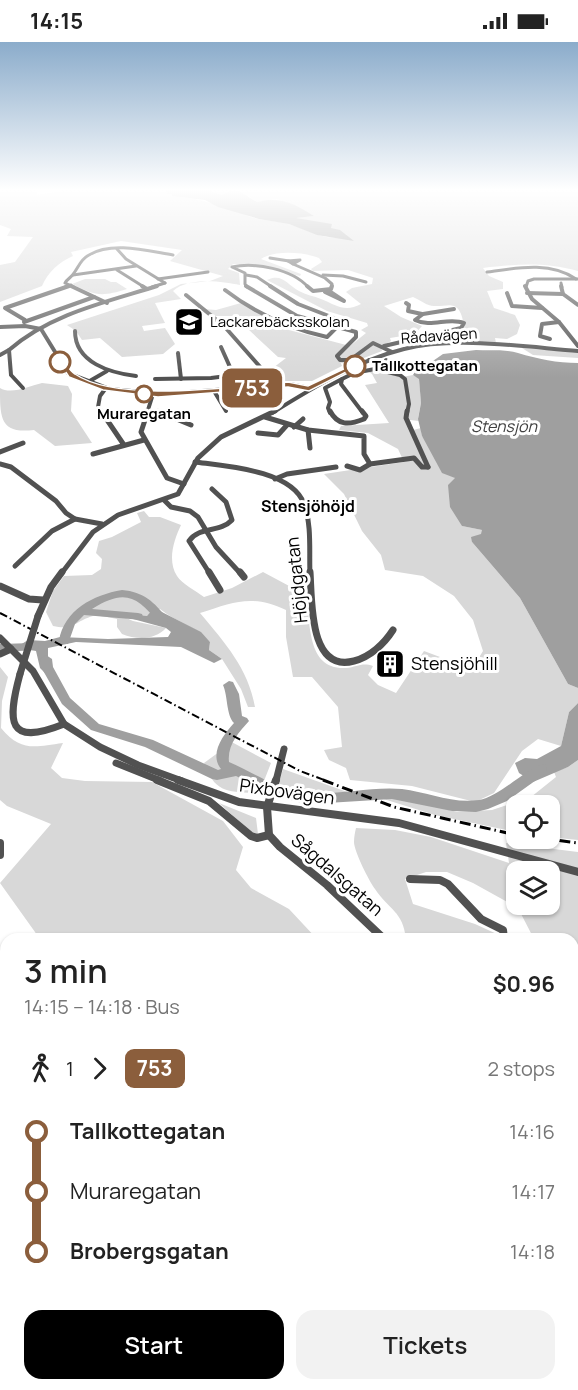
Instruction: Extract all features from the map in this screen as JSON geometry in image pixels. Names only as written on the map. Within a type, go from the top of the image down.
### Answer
[{"type":"street","points":[[73,276],[76,264],[82,258],[97,252]]},
{"type":"street","points":[[0,355],[37,327],[165,283],[136,266],[120,252]]},
{"type":"street","points":[[144,252],[173,255]]},
{"type":"street","points":[[270,258],[291,262],[331,281],[332,287],[326,291],[311,290],[300,279],[286,274],[241,265],[232,267],[246,275],[257,277],[298,304],[334,318]]},
{"type":"street","points":[[107,303],[64,282],[73,276],[136,266]]},
{"type":"street","points":[[487,272],[534,267],[569,274],[577,279]]},
{"type":"street","points":[[117,270],[147,289]]},
{"type":"street","points":[[159,279],[208,272]]},
{"type":"street","points":[[246,275],[247,287],[297,316],[357,333],[337,356],[340,360],[350,360],[359,349],[367,345],[384,345],[461,328],[465,324],[454,320],[424,324],[416,321],[416,317],[423,314],[454,309]]},
{"type":"street","points":[[320,276],[343,276],[366,282]]},
{"type":"street","points":[[577,279],[532,280],[526,284],[526,293],[559,322],[575,339],[578,346]]},
{"type":"street","points":[[561,283],[563,294]]},
{"type":"street","points":[[2,310],[71,285]]},
{"type":"street","points":[[225,290],[276,321],[310,333],[327,337],[337,327]]},
{"type":"street","points":[[507,293],[512,306],[542,308]]},
{"type":"street","points":[[526,293],[563,294],[578,305]]},
{"type":"street","points":[[186,295],[224,326],[277,386]]},
{"type":"street","points":[[21,325],[25,320],[94,297]]},
{"type":"street","points":[[248,304],[267,299]]},
{"type":"street","points":[[406,303],[409,305],[408,311],[423,314]]},
{"type":"street","points":[[2,310],[25,320]]},
{"type":"street","points":[[550,339],[540,336],[542,324],[559,322]]},
{"type":"street","points":[[0,327],[21,325],[37,327],[46,334],[68,373],[106,388],[153,394],[293,384],[309,388]]},
{"type":"street","points":[[75,331],[76,341],[88,360],[107,371],[136,376]]},
{"type":"street","name":"Rådavägen","points":[[184,484],[195,462],[221,437],[265,417],[309,388],[369,360],[392,352],[449,344],[578,351]]},
{"type":"street","points":[[384,345],[392,352]]},
{"type":"street","points":[[221,347],[234,376]]},
{"type":"street","points":[[9,350],[10,374],[22,388]]},
{"type":"street","points":[[178,353],[181,379]]},
{"type":"street","points":[[369,360],[376,364],[375,369]]},
{"type":"street","points":[[386,360],[392,368],[390,372]]},
{"type":"street","points":[[342,379],[341,384],[352,395],[357,407],[366,416],[364,419],[341,423],[336,422],[330,413],[328,408],[330,402],[325,388],[342,379],[354,373],[375,369],[390,372],[405,379],[409,404],[406,417],[428,467],[422,467],[414,458],[370,464],[360,470],[347,466]]},
{"type":"street","points":[[88,382],[107,371]]},
{"type":"street","points":[[155,379],[234,376],[265,371]]},
{"type":"street","points":[[106,388],[100,396],[98,407],[124,445]]},
{"type":"street","points":[[214,391],[226,411]]},
{"type":"street","points":[[64,724],[40,734],[22,732],[15,727],[11,717],[14,695],[43,600],[93,532],[118,515],[178,494],[184,484],[167,478],[144,440],[141,429],[153,394]]},
{"type":"street","points":[[147,410],[154,410],[191,425]]},
{"type":"street","points":[[265,417],[308,430],[364,436],[364,454],[370,464]]},
{"type":"street","points":[[294,427],[303,419]]},
{"type":"street","points":[[258,433],[278,435],[287,425]]},
{"type":"street","points":[[308,430],[310,448]]},
{"type":"street","points":[[93,454],[144,440]]},
{"type":"street","points":[[0,452],[23,443]]},
{"type":"street","name":"Höjdgatan","points":[[195,462],[275,478],[292,488],[304,502],[315,612],[322,651],[338,662],[356,661],[369,654],[393,630]]},
{"type":"street","points":[[0,464],[11,467],[56,501],[66,513],[75,519],[102,524]]},
{"type":"street","points":[[275,478],[287,474],[336,467]]},
{"type":"street","points":[[212,489],[220,493],[225,500],[232,520],[225,527],[192,535],[189,544],[220,590]]},
{"type":"street","points":[[164,500],[171,507],[190,510],[202,521],[221,554],[244,577]]},
{"type":"street","points":[[15,566],[51,531],[75,519]]},
{"type":"street","points":[[0,586],[29,598],[43,600]]},
{"type":"street","name":"Pixbovägen","points":[[0,639],[33,671],[64,724],[100,747],[138,765],[221,797],[267,807],[380,820],[423,828],[578,872]]},
{"type":"street","points":[[1,653],[10,648]]},
{"type":"street","name":"Sågdalsgatan","points":[[284,749],[267,807],[269,835],[280,848],[327,885],[378,933]]},
{"type":"street","name":"Sågdalsgatan","points":[[116,763],[209,801],[251,836],[257,838],[269,835]]},
{"type":"street","points":[[0,843],[0,855]]},
{"type":"street","points":[[410,879],[440,880],[448,884],[481,919],[503,930],[503,933]]},
{"type":"shaded area","points":[[22,252],[71,252],[73,256],[54,268],[42,286],[0,302],[0,265],[15,262]]},
{"type":"shaded area","points":[[180,252],[578,252],[578,271],[554,266],[531,265],[483,268],[489,276],[503,282],[503,289],[487,291],[494,308],[515,315],[520,325],[517,334],[507,339],[495,338],[496,343],[451,342],[447,338],[466,335],[458,309],[450,305],[433,306],[413,297],[384,306],[401,317],[422,326],[415,334],[390,338],[391,341],[381,347],[382,351],[348,364],[341,363],[342,366],[312,381],[279,381],[269,371],[286,358],[278,357],[234,316],[215,316],[204,309],[216,310],[241,303],[289,330],[350,346],[366,333],[361,330],[368,326],[367,323],[327,311],[267,280],[281,279],[302,292],[336,306],[350,308],[361,304],[346,292],[352,288],[372,284],[373,278],[348,270],[313,271],[311,269],[322,262],[319,258],[305,254],[273,254],[261,259],[301,274],[300,276],[260,266],[233,264],[228,269],[239,273],[240,285],[207,281],[223,276],[170,261]]},
{"type":"shaded area","points":[[85,279],[105,279],[116,282],[127,289],[99,294],[72,284]]},
{"type":"shaded area","points":[[190,283],[173,291],[181,299],[155,303],[165,323],[142,326],[144,331],[165,328],[175,344],[163,354],[122,357],[100,338],[82,340],[76,331],[67,325],[159,295],[181,284]]},
{"type":"shaded area","points":[[522,348],[578,352],[578,358],[533,355]]},
{"type":"shaded area","points":[[375,371],[402,377],[413,375],[419,378],[421,403],[419,421],[410,420],[413,430],[421,428],[422,436],[455,478],[462,526],[482,530],[482,534],[472,542],[520,598],[568,684],[578,688],[578,703],[569,712],[561,746],[538,739],[522,751],[494,793],[475,802],[412,786],[350,780],[346,768],[329,760],[324,750],[342,747],[338,707],[312,677],[293,677],[286,637],[286,610],[263,602],[243,601],[200,613],[227,646],[241,668],[252,693],[255,707],[248,707],[241,689],[222,659],[209,650],[210,642],[199,632],[160,609],[147,616],[125,613],[122,616],[133,621],[166,628],[157,635],[146,638],[122,634],[117,627],[117,619],[102,616],[93,616],[66,627],[53,626],[46,612],[53,591],[64,576],[92,575],[101,569],[102,559],[96,553],[99,541],[141,522],[137,513],[144,511],[149,517],[160,517],[181,525],[173,550],[174,570],[182,582],[204,597],[232,588],[263,572],[306,595],[313,643],[317,653],[333,667],[346,668],[366,664],[373,666],[368,675],[378,685],[396,693],[424,651],[472,669],[483,651],[473,620],[454,596],[423,576],[385,570],[381,555],[362,531],[344,494],[324,474],[404,462],[398,449],[368,433],[339,430],[341,426],[389,423],[365,385],[377,383],[369,372]]},
{"type":"shaded area","points":[[42,383],[68,386],[72,394],[71,411],[92,443],[55,446],[34,430],[14,429],[4,422],[0,388],[10,391]]},
{"type":"shaded area","points":[[0,667],[8,677],[2,701],[1,728],[8,736],[29,746],[63,743],[51,768],[62,778],[85,781],[152,782],[223,821],[243,847],[236,870],[251,888],[289,909],[311,933],[36,933],[0,883],[51,824],[7,806],[0,800]]},
{"type":"shaded area","points":[[226,739],[271,763],[262,786],[254,793],[222,788],[208,772],[204,763],[219,752]]},
{"type":"shaded area","points":[[578,760],[578,840],[560,838],[560,795],[534,795],[556,777],[554,772]]},
{"type":"shaded area","points":[[283,769],[350,793],[314,793],[278,786]]},
{"type":"shaded area","points":[[396,796],[457,812],[492,810],[506,805],[506,830],[435,815],[377,797]]},
{"type":"shaded area","points":[[219,803],[256,818],[258,834],[254,835]]},
{"type":"shaded area","points":[[356,828],[395,830],[431,837],[506,862],[506,901],[447,872],[426,872],[405,879],[413,904],[475,924],[495,933],[405,933],[399,916],[369,880],[355,846]]},
{"type":"shaded area","points":[[507,849],[554,849],[578,852],[578,933],[531,933],[522,915],[560,915],[560,861],[509,861]]},
{"type":"water","name":"Stensjön","points":[[476,350],[508,351],[548,360],[578,363],[578,688],[568,684],[520,598],[472,542],[471,537],[481,534],[482,530],[462,526],[450,507],[448,485],[455,478],[442,473],[422,436],[418,419],[421,403],[419,379],[413,375],[419,365],[430,363],[443,354]]},
{"type":"water","points":[[154,608],[201,632],[210,642],[209,650],[222,659],[214,663],[181,647],[76,642],[48,648],[48,660],[53,670],[48,676],[40,668],[36,651],[17,647],[28,640],[45,641],[60,637],[108,639],[168,637],[171,632],[166,628],[122,616],[125,613],[147,616]]},
{"type":"water","points":[[578,703],[578,760],[568,767],[533,782],[519,773],[515,763],[525,758],[537,759],[561,746],[569,712]]},
{"type":"waterway","points":[[64,641],[66,631],[79,613],[100,599],[111,595],[122,593],[142,598],[163,621]]},
{"type":"waterway","points":[[82,611],[138,617]]},
{"type":"waterway","points":[[0,648],[33,647]]},
{"type":"waterway","points":[[46,659],[47,667],[66,701],[95,727],[149,743],[217,775],[237,771]]},
{"type":"waterway","points":[[229,685],[233,694],[236,719],[243,721]]},
{"type":"waterway","points":[[237,771],[224,765],[222,755],[228,739],[238,726]]},
{"type":"waterway","points":[[237,771],[274,789],[301,797],[327,798],[392,794],[452,805],[476,806],[502,798],[541,769]]},
{"type":"railway","points":[[0,613],[300,771],[327,781]]},
{"type":"railway","points":[[323,780],[394,807],[506,833]]},
{"type":"railway","points":[[560,841],[578,843]]},
{"type":"bus line","name":"753","points":[[60,362],[68,373],[106,388],[158,394],[288,384],[309,388],[355,366]]},
{"type":"place","name":"Lackarebäcksskolan","points":[[189,322]]},
{"type":"place","name":"Tallkottegatan","points":[[355,366]]},
{"type":"place","name":"Muraregatan","points":[[144,394]]},
{"type":"place","name":"Stensjöhill","points":[[390,664]]},
{"type":"district","name":"Stensjöhöjd","points":[[308,506]]}]
